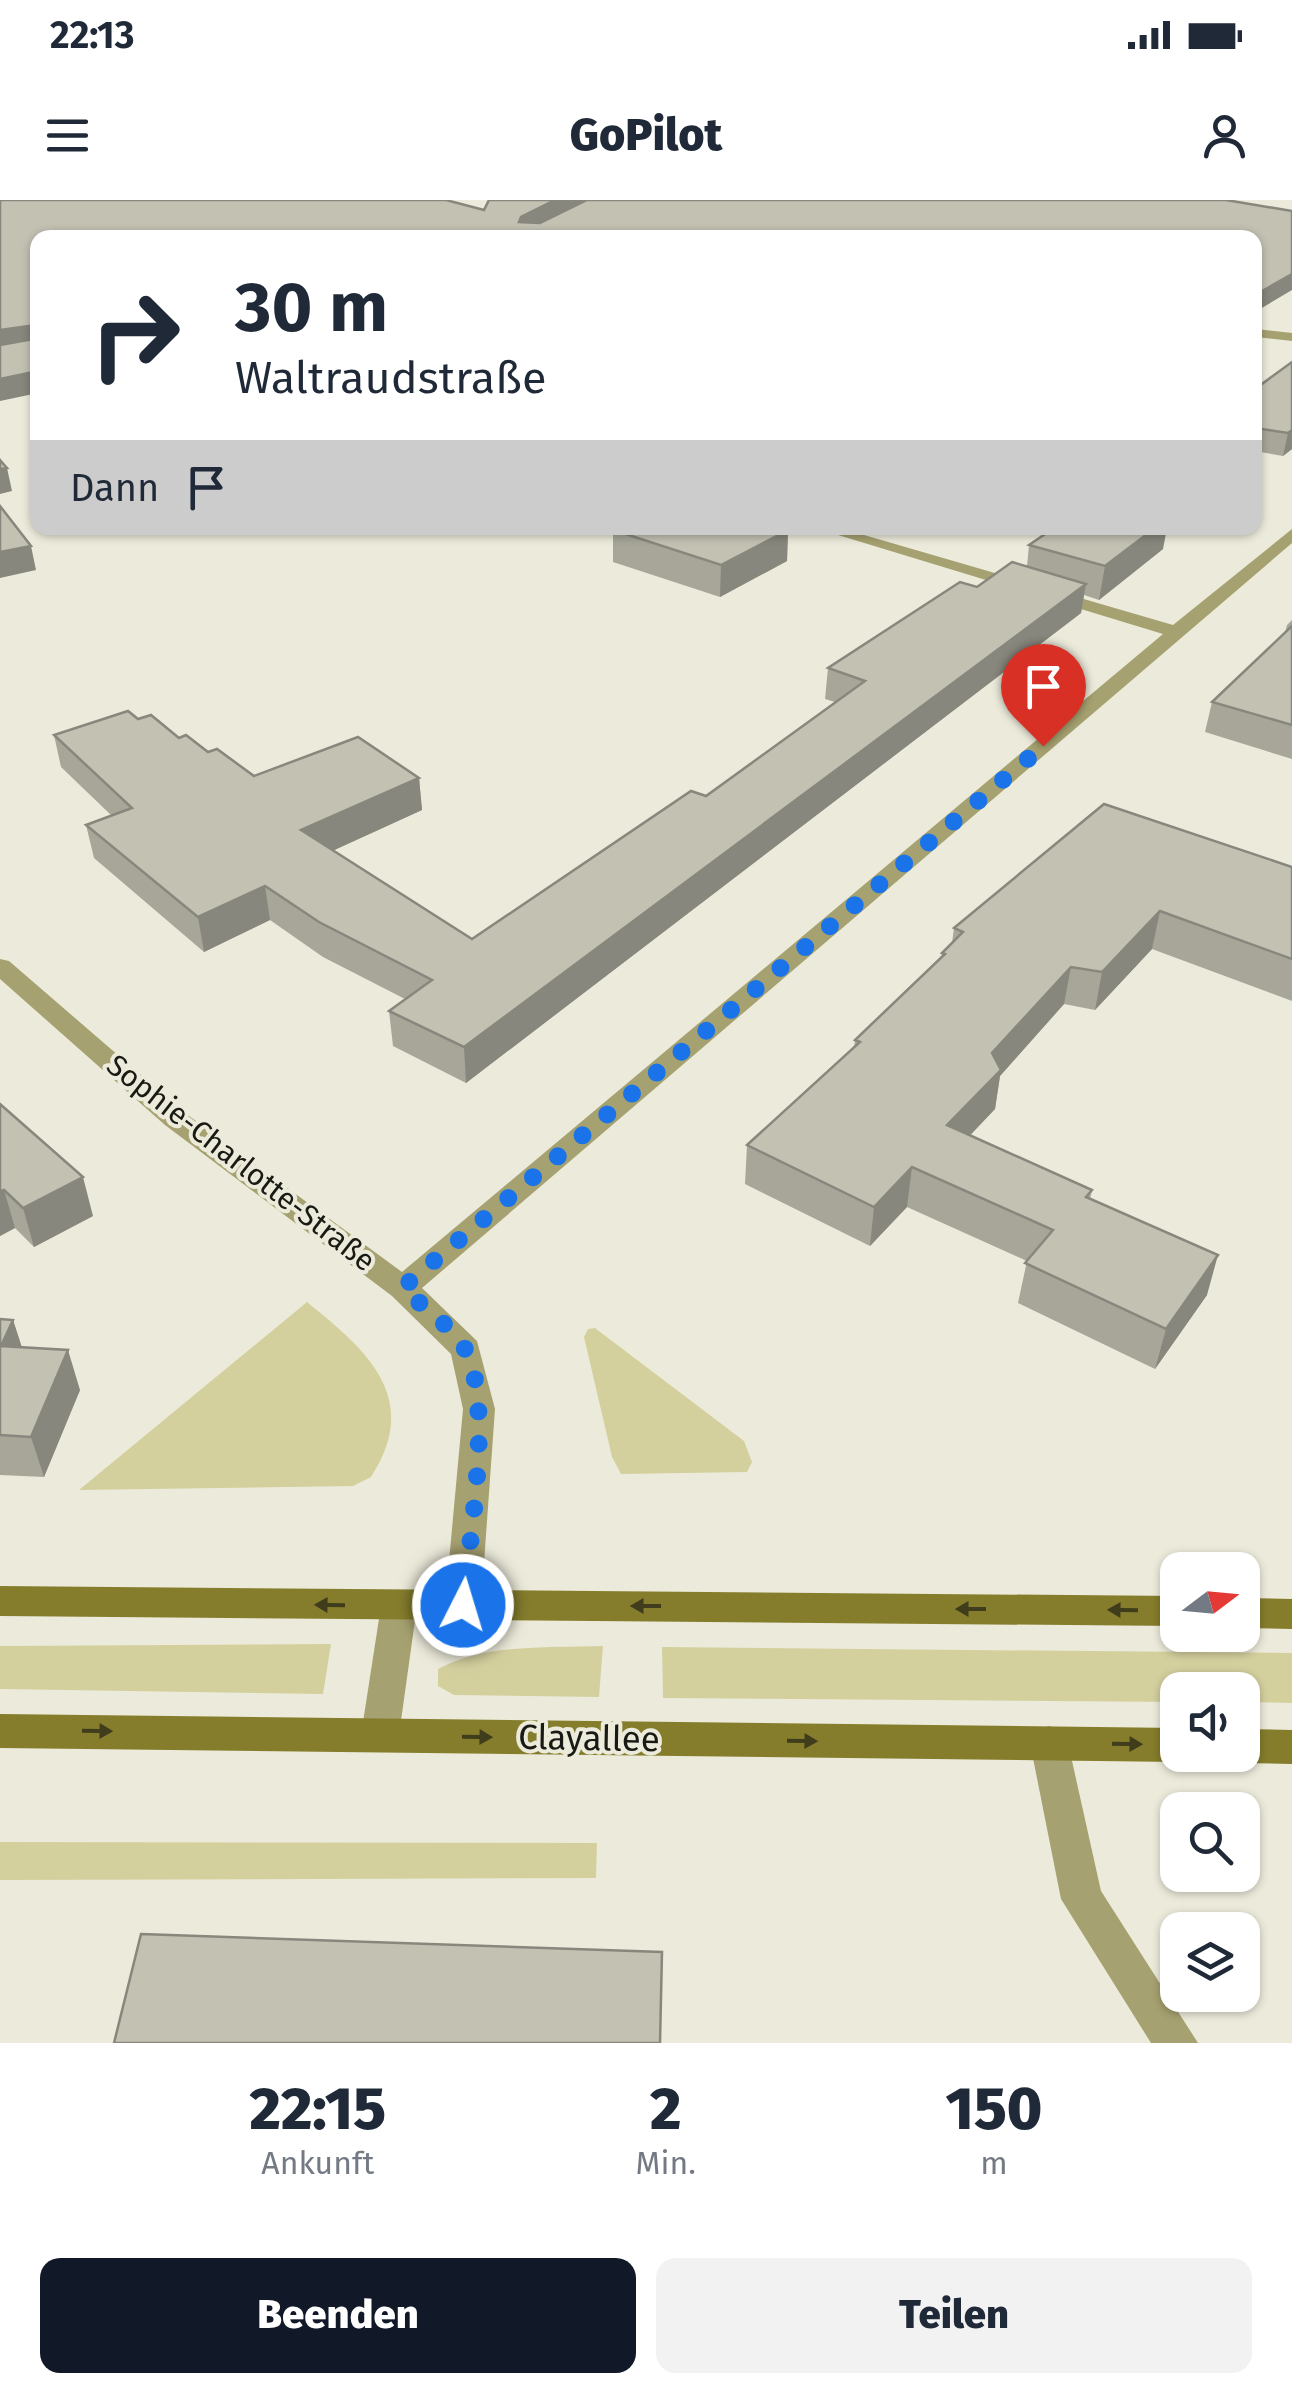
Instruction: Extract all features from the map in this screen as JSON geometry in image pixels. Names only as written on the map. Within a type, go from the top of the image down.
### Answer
[{"type":"main road","points":[[0,1602],[1160,1611]]},
{"type":"main road","points":[[1260,1613],[1292,1614]]},
{"type":"main road","name":"Clayallee","points":[[0,1731],[1160,1745]]},
{"type":"main road","points":[[1260,1746],[1292,1747]]},
{"type":"street","points":[[1262,334],[1292,337]]},
{"type":"street","points":[[402,1288],[1292,534]]},
{"type":"street","points":[[847,535],[1178,632]]},
{"type":"street","name":"Sophie-Charlotte-Straße","points":[[0,966],[175,1119],[402,1288],[466,1349],[475,1376],[479,1409],[463,1605]]},
{"type":"street","points":[[380,1735],[399,1606]]},
{"type":"street","points":[[1049,1743],[1082,1899],[1176,2043]]},
{"type":"shaded area","points":[[307,1302],[366,1357],[389,1399],[391,1423],[386,1448],[371,1477],[353,1486],[79,1490]]},
{"type":"shaded area","points":[[595,1328],[744,1441],[752,1462],[747,1472],[621,1474],[612,1457],[584,1337],[588,1329]]},
{"type":"shaded area","points":[[331,1644],[323,1694],[0,1689],[0,1646]]},
{"type":"shaded area","points":[[603,1646],[599,1697],[454,1695],[438,1686],[438,1669],[477,1655],[519,1648]]},
{"type":"shaded area","points":[[662,1647],[1292,1653],[1292,1703],[1260,1702],[1260,1672],[1160,1672],[1160,1702],[663,1698]]},
{"type":"shaded area","points":[[0,1842],[597,1843],[596,1878],[0,1880]]},
{"type":"building","points":[[0,200],[446,200],[484,210],[489,200],[555,200],[521,217],[519,222],[540,223],[587,200],[1226,200],[1292,211],[1292,274],[1262,291],[1262,230],[30,230],[30,326],[0,330]]},
{"type":"building","points":[[30,340],[30,373],[0,379],[0,345]]},
{"type":"building","points":[[1292,362],[1292,430],[1288,433],[1262,429],[1262,384]]},
{"type":"building","points":[[0,506],[31,546],[0,552]]},
{"type":"building","points":[[628,535],[778,535],[721,565]]},
{"type":"building","points":[[1044,535],[1146,535],[1105,566],[1029,545]]},
{"type":"building","points":[[1012,562],[1086,584],[464,1047],[389,1011],[432,980],[319,922],[265,886],[198,917],[86,825],[132,808],[54,735],[128,711],[138,719],[151,715],[179,738],[186,735],[208,752],[217,749],[254,776],[358,737],[419,778],[301,830],[472,939],[691,791],[706,796],[865,681],[828,668],[960,582],[977,587]]},
{"type":"building","points":[[1292,626],[1292,725],[1212,702]]},
{"type":"building","points":[[1104,804],[1292,867],[1292,959],[1160,911],[1102,972],[1071,967],[992,1053],[1001,1070],[947,1125],[1092,1190],[1086,1197],[1218,1255],[1166,1329],[1025,1263],[1053,1230],[912,1167],[874,1207],[747,1145],[860,1042],[855,1040],[945,954],[942,953],[963,932],[954,928]]},
{"type":"building","points":[[0,1104],[83,1177],[23,1208],[4,1190],[0,1191]]},
{"type":"building","points":[[0,1319],[13,1320],[1,1346],[68,1350],[31,1437],[0,1435]]},
{"type":"building","points":[[141,1934],[662,1952],[660,2043],[114,2043]]},
{"type":"route","points":[[463,1605],[479,1409],[475,1376],[466,1349],[402,1288],[1043,746]]}]
